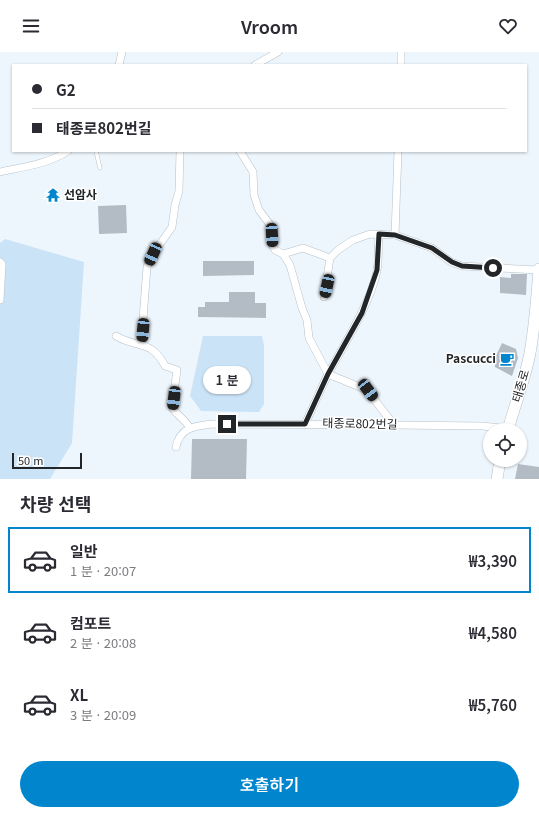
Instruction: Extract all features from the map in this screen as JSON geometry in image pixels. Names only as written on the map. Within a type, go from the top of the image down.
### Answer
[{"type":"main road","name":"태종로","points":[[510,423],[534,355],[539,270]]},
{"type":"main road","points":[[497,479],[499,467]]},
{"type":"street","points":[[119,64],[122,52]]},
{"type":"street","points":[[257,64],[278,52]]},
{"type":"street","points":[[401,52],[401,64]]},
{"type":"street","points":[[0,172],[38,164],[61,156],[67,152]]},
{"type":"street","points":[[141,345],[147,267],[153,254],[172,227],[179,190],[180,152]]},
{"type":"street","points":[[241,152],[253,172],[254,195],[259,210],[271,226],[272,244],[275,250],[283,254],[290,265],[302,308],[307,320],[309,338],[328,374],[368,390],[394,424]]},
{"type":"street","points":[[395,235],[398,152]]},
{"type":"street","points":[[324,297],[330,258],[338,250],[353,240],[370,234],[395,235],[432,248],[452,262],[462,266],[539,270]]},
{"type":"street","points":[[305,424],[328,374],[362,313],[377,270],[379,234]]},
{"type":"street","points":[[283,254],[302,248],[330,258]]},
{"type":"street","points":[[0,262],[2,264],[0,300]]},
{"type":"street","points":[[116,336],[126,342],[151,348],[160,356],[165,366],[177,370],[172,407],[175,412],[187,422],[189,427],[177,440],[176,447]]},
{"type":"street","name":"태종로802번길","points":[[189,427],[212,424],[394,424],[483,426]]},
{"type":"lane","points":[[96,152],[100,168]]},
{"type":"shaded area","points":[[5,239],[84,262],[72,443],[50,479],[0,479],[0,243]]},
{"type":"shaded area","points":[[203,336],[262,336],[264,345],[264,404],[259,412],[201,411],[190,396]]},
{"type":"building","points":[[126,205],[127,233],[99,234],[98,206]]},
{"type":"building","points":[[203,261],[254,261],[254,275],[203,276]]},
{"type":"building","points":[[511,274],[527,274],[526,295],[500,293],[500,277],[511,278]]},
{"type":"building","points":[[229,292],[255,292],[255,303],[266,303],[266,318],[198,317],[198,307],[205,307],[205,302],[229,302]]},
{"type":"building","points":[[502,343],[516,349],[518,358],[512,376],[495,367],[495,358]]},
{"type":"building","points":[[192,439],[247,439],[246,479],[191,479]]},
{"type":"building","points":[[527,465],[539,467],[539,479],[515,479],[517,467],[527,467]]},
{"type":"place","name":"선암사","points":[[53,195]]},
{"type":"place","name":"Pascucci","points":[[507,359]]},
{"type":"route","points":[[227,424],[305,424],[328,374],[362,313],[377,270],[379,234],[395,235],[432,248],[452,262],[462,266],[493,268]]}]
